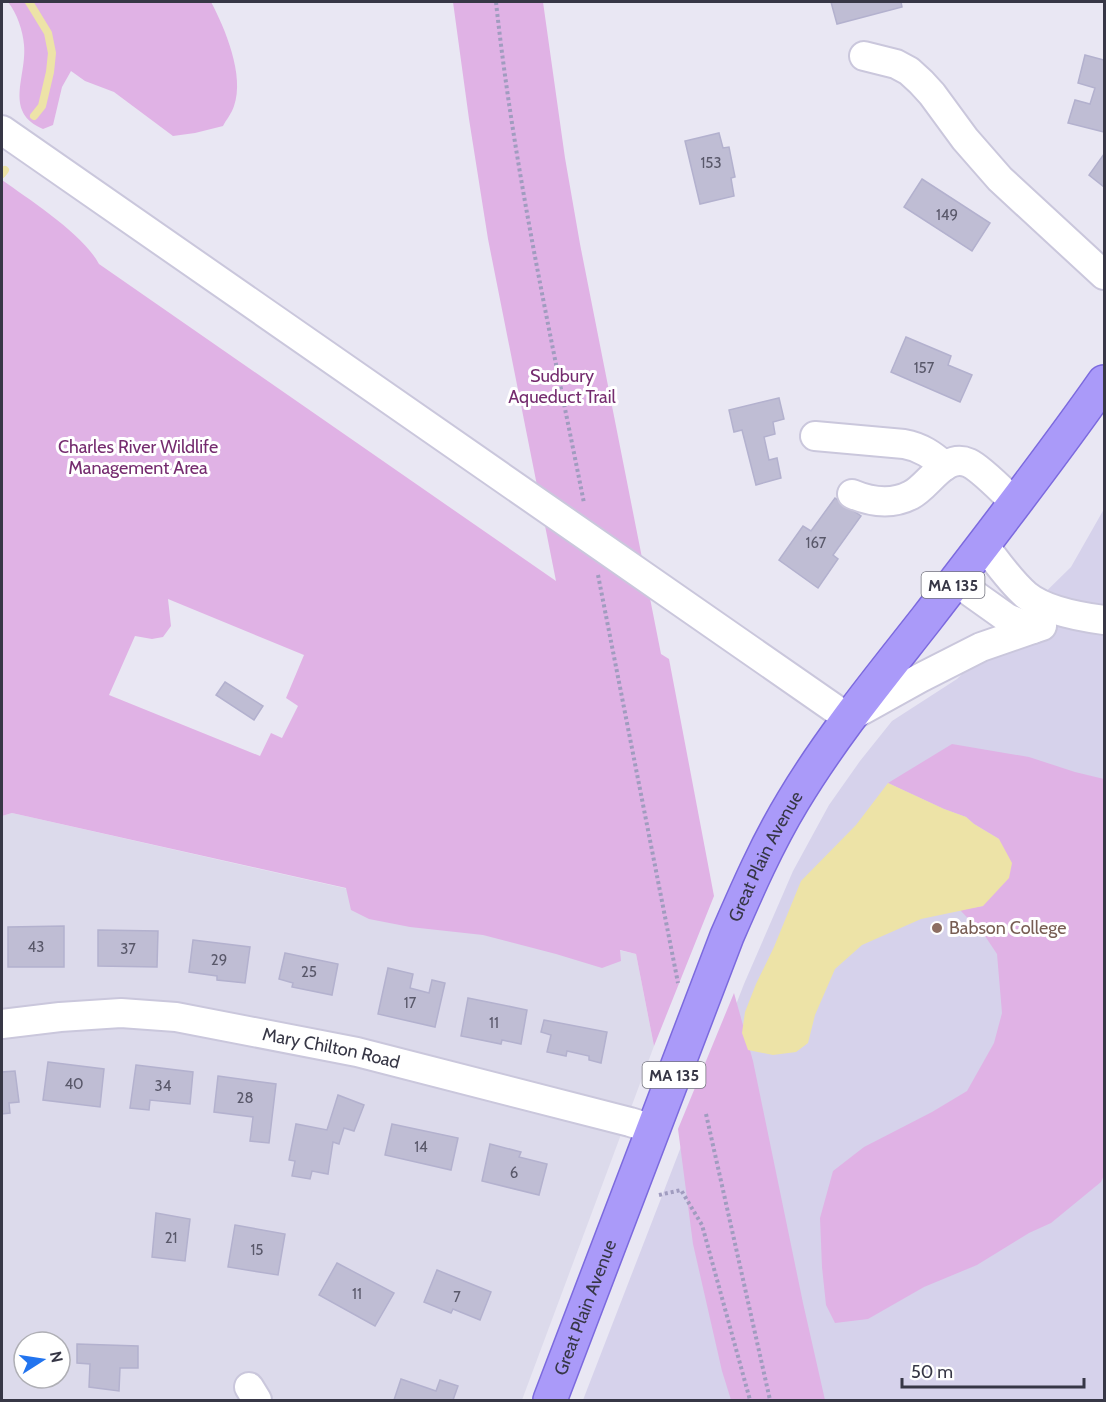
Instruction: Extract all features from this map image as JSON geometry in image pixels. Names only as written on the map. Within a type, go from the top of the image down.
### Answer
[{"type":"main road","name":"Great Plain Avenue","points":[[550,1401],[728,936],[757,868],[791,803],[848,718],[984,544],[1104,382]]},
{"type":"street","points":[[864,56],[881,59],[909,71],[932,94],[965,139],[994,173],[1104,275]]},
{"type":"street","points":[[2,130],[848,718],[981,647],[1032,629],[1092,618]]},
{"type":"street","points":[[815,436],[915,446],[945,466]]},
{"type":"street","points":[[852,494],[878,502],[901,499],[921,489],[945,466],[956,461],[973,465],[1015,503]]},
{"type":"street","points":[[984,544],[1006,575],[1027,596],[1045,605],[1092,618]]},
{"type":"street","points":[[955,581],[1007,618],[1032,629]]},
{"type":"street","name":"Mary Chilton Road","points":[[2,1024],[121,1013],[176,1017],[357,1052],[630,1122],[653,1130]]},
{"type":"path","points":[[706,1114],[770,1401]]},
{"type":"path","points":[[631,1187],[651,1196],[681,1190],[702,1225],[750,1401]]},
{"type":"shaded area","name":"Babson College","points":[[1104,509],[1104,1400],[583,1400],[744,984],[793,871],[829,805],[892,721],[957,679],[1071,567]]},
{"type":"shaded area","points":[[888,783],[966,817],[999,839],[1012,863],[1009,878],[983,906],[921,919],[862,945],[835,969],[815,1015],[808,1043],[796,1052],[773,1055],[748,1050],[742,1033],[745,1012],[801,881],[856,825]]},
{"type":"shaded area","points":[[12,813],[636,954],[654,1046],[522,1400],[2,1400],[2,816]]},
{"type":"green space","points":[[8,2],[211,2],[227,38],[235,67],[237,94],[232,111],[223,126],[173,136],[114,92],[85,81],[71,71],[62,87],[53,125],[43,129],[31,122],[20,103],[24,57],[23,40],[17,17]]},
{"type":"green space","points":[[453,2],[543,2],[565,158],[580,244],[661,654],[669,659],[714,896],[654,1046],[636,954],[620,950],[621,961],[602,968],[483,935],[410,927],[369,919],[351,910],[346,888],[12,813],[2,816],[2,180],[69,230],[99,264],[556,581],[488,239]],"holes":[[[168,599],[304,655],[286,698],[298,706],[282,738],[271,733],[260,756],[109,695],[135,636],[152,639],[163,637],[171,626]]]},
{"type":"green space","points":[[952,744],[1029,757],[1104,779],[1104,1175],[1101,1182],[1051,1223],[1029,1233],[977,1265],[924,1287],[868,1319],[835,1323],[826,1305],[820,1218],[833,1171],[864,1147],[967,1091],[994,1043],[1002,1013],[997,954],[985,936],[960,910],[983,906],[999,839],[966,817],[888,783]]},
{"type":"green space","points":[[734,993],[753,1061],[825,1400],[731,1400],[722,1371],[693,1244],[678,1129]]},
{"type":"building","points":[[831,2],[901,2],[902,7],[837,24]]},
{"type":"building","points":[[1085,55],[1104,60],[1104,132],[1068,123],[1075,100],[1090,104],[1095,88],[1078,83]]},
{"type":"building","points":[[719,133],[723,148],[729,147],[735,177],[731,178],[734,196],[700,204],[685,141]]},
{"type":"building","points":[[1104,154],[1104,187],[1089,175]]},
{"type":"building","points":[[922,179],[990,223],[972,251],[904,207]]},
{"type":"building","points":[[906,337],[951,356],[948,365],[972,375],[960,402],[891,372]]},
{"type":"building","points":[[779,398],[784,419],[773,422],[775,434],[764,437],[769,460],[777,458],[781,478],[756,485],[742,430],[734,432],[729,410]]},
{"type":"building","points":[[835,498],[861,516],[833,555],[838,559],[818,588],[779,560],[803,526],[811,531]]},
{"type":"building","points":[[225,682],[263,706],[254,720],[216,695]]},
{"type":"building","points":[[64,926],[64,967],[8,967],[8,927]]},
{"type":"building","points":[[98,930],[158,931],[157,967],[98,966]]},
{"type":"building","points":[[193,940],[250,947],[245,983],[217,980],[217,976],[189,972]]},
{"type":"building","points":[[285,953],[338,964],[332,995],[292,987],[293,983],[279,979]]},
{"type":"building","points":[[388,968],[413,974],[410,988],[429,993],[432,980],[445,983],[435,1027],[378,1014]]},
{"type":"building","points":[[468,998],[527,1010],[521,1044],[502,1040],[501,1044],[461,1036]]},
{"type":"building","points":[[544,1020],[607,1032],[601,1063],[589,1060],[589,1056],[567,1051],[566,1056],[547,1052],[551,1035],[541,1032]]},
{"type":"building","points":[[48,1062],[104,1069],[100,1107],[43,1100]]},
{"type":"building","points":[[136,1065],[193,1072],[190,1104],[150,1100],[149,1110],[130,1108]]},
{"type":"building","points":[[15,1071],[19,1102],[9,1103],[10,1113],[2,1114],[2,1072]]},
{"type":"building","points":[[218,1076],[276,1084],[269,1143],[250,1141],[253,1117],[214,1112]]},
{"type":"building","points":[[338,1095],[364,1105],[354,1131],[344,1128],[339,1144],[333,1142],[328,1174],[312,1171],[310,1179],[292,1176],[295,1161],[289,1160],[296,1124],[327,1130]]},
{"type":"building","points":[[392,1124],[458,1138],[451,1170],[385,1155]]},
{"type":"building","points":[[490,1144],[521,1152],[519,1157],[547,1164],[539,1195],[482,1181]]},
{"type":"building","points":[[156,1213],[190,1219],[185,1261],[152,1257]]},
{"type":"building","points":[[235,1225],[285,1234],[278,1275],[228,1267]]},
{"type":"building","points":[[337,1263],[394,1293],[375,1326],[319,1295]]},
{"type":"building","points":[[437,1270],[491,1292],[480,1320],[453,1309],[451,1313],[424,1302]]},
{"type":"building","points":[[77,1344],[138,1346],[138,1368],[120,1368],[119,1391],[89,1387],[90,1364],[77,1363]]},
{"type":"building","points":[[401,1379],[436,1391],[440,1380],[458,1386],[453,1400],[394,1400]]},
{"type":"waterway","points":[[29,2],[48,33],[52,53],[42,106],[34,116]]},
{"type":"waterway","points":[[2,174],[5,170]]},
{"type":"place","name":"Babson College","points":[[937,928]]},
{"type":"park label","name":"Sudbury Aqueduct Trail","points":[[562,386]]},
{"type":"park label","name":"Charles River Wildlife Management Area","points":[[138,457]]}]
